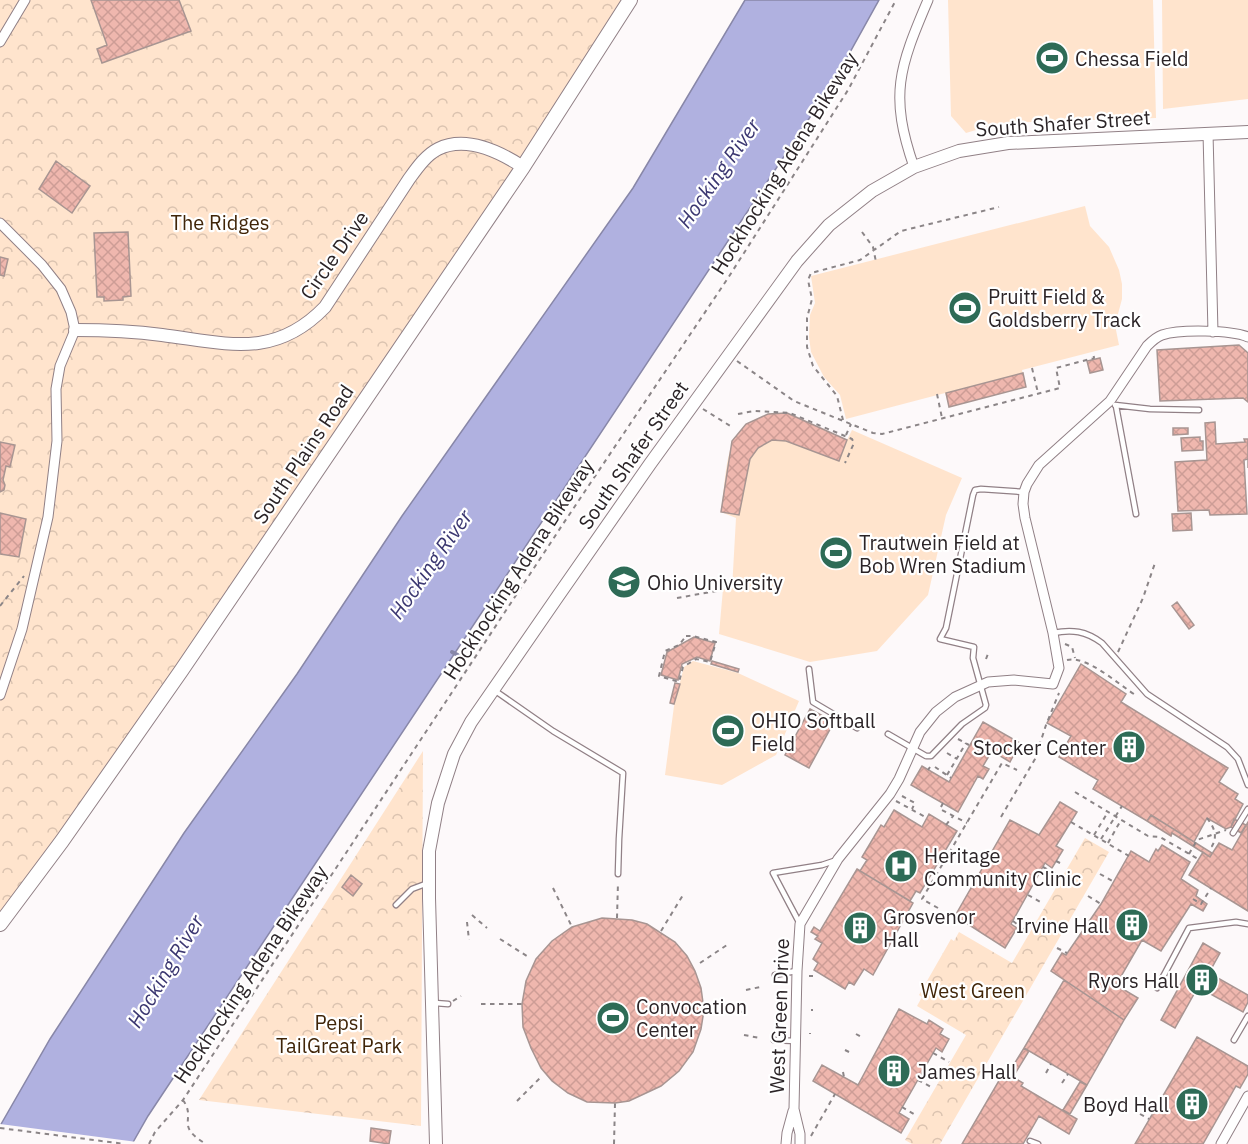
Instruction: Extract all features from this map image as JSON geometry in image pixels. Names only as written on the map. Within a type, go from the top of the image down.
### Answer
[{"type":"main road","name":"South Plains Road","points":[[0,924],[63,841],[181,670],[523,167],[630,0]]},
{"type":"street","points":[[0,42],[25,0]]},
{"type":"street","points":[[914,167],[901,122],[900,86],[909,45],[928,0]]},
{"type":"street","name":"South Shafer Street","points":[[436,1144],[429,851],[432,825],[444,780],[454,754],[471,722],[493,689],[650,464],[797,261],[821,232],[845,210],[872,191],[914,167],[959,152],[1008,143],[1248,132]]},
{"type":"street","points":[[1208,133],[1213,332]]},
{"type":"street","name":"Circle Drive","points":[[75,330],[114,330],[232,345],[266,343],[290,334],[314,319],[325,307],[409,179],[424,160],[438,149],[457,144],[473,145],[497,152],[523,167]]},
{"type":"street","points":[[0,223],[42,265],[62,290],[75,330],[60,366],[56,389],[57,441],[53,482],[35,572],[16,651],[0,694]]},
{"type":"street","points":[[1024,492],[1030,477],[1039,465],[1113,403],[1147,346],[1155,339],[1169,333],[1213,332],[1232,332],[1248,337]]},
{"type":"street","name":"West Green Drive","points":[[786,1144],[794,1109],[800,924],[837,859],[890,794],[899,779],[911,748],[936,712],[955,697],[979,684],[1014,680],[1053,684],[1059,668],[1053,633],[1025,518],[1024,492]]},
{"type":"street","points":[[1221,1144],[1248,1096]]},
{"type":"street","name":"West Green Drive","points":[[794,1109],[804,1142]]},
{"type":"lane","points":[[1136,514],[1113,403],[1198,410]]},
{"type":"lane","points":[[888,734],[926,756],[931,756],[962,724],[983,711],[986,705],[973,658],[974,648],[940,639],[946,628],[975,490],[1024,492]]},
{"type":"lane","points":[[1053,633],[1070,630],[1082,631],[1101,642],[1147,694],[1227,747],[1238,759],[1248,784]]},
{"type":"lane","points":[[809,669],[813,702],[856,728]]},
{"type":"lane","points":[[493,689],[554,731],[624,773],[618,874]]},
{"type":"lane","points":[[1233,833],[1248,809]]},
{"type":"lane","name":"West Green Drive","points":[[800,924],[773,873],[822,865],[837,859]]},
{"type":"lane","points":[[396,904],[412,889],[428,883]]},
{"type":"lane","points":[[1157,988],[1189,928],[1236,922],[1248,924]]},
{"type":"lane","points":[[775,975],[797,971]]},
{"type":"lane","points":[[432,1003],[448,1004]]},
{"type":"lane","points":[[1234,1040],[1248,1016]]},
{"type":"lane","points":[[774,1040],[796,1041]]},
{"type":"lane","points":[[1030,1141],[1038,1144]]},
{"type":"path","name":"Hockhocking Adena Bikeway","points":[[149,1144],[155,1132],[183,1100],[562,524],[728,278],[848,90],[896,0]]},
{"type":"path","points":[[843,420],[837,396],[813,366],[807,347],[807,318],[812,299],[808,280],[810,273],[860,260],[901,231],[999,207]]},
{"type":"path","points":[[862,232],[874,250],[876,262]]},
{"type":"path","points":[[737,361],[794,401],[873,434],[882,434],[1060,388],[1056,368],[1094,358],[1093,351]]},
{"type":"path","points":[[1032,368],[1038,393]]},
{"type":"path","points":[[937,394],[942,418]]},
{"type":"path","points":[[703,409],[732,427]]},
{"type":"path","points":[[738,414],[754,411],[790,413],[846,436],[854,442],[845,463]]},
{"type":"path","points":[[846,436],[851,424]]},
{"type":"path","points":[[1115,658],[1143,598],[1155,563]]},
{"type":"path","points":[[0,606],[23,577],[35,572]]},
{"type":"path","points":[[677,598],[722,590]]},
{"type":"path","points":[[685,635],[716,642],[710,662],[696,659],[683,667],[679,682],[659,676],[665,651],[679,645],[685,635]]},
{"type":"path","points":[[1063,643],[1072,647],[1075,658]]},
{"type":"path","points":[[986,659],[988,651]]},
{"type":"path","points":[[1064,660],[1075,658],[1085,662],[1145,700]]},
{"type":"path","points":[[1001,817],[1035,759],[1047,722]]},
{"type":"path","points":[[958,739],[969,746]]},
{"type":"path","points":[[947,775],[966,743]]},
{"type":"path","points":[[947,753],[957,759]]},
{"type":"path","points":[[938,908],[922,899],[1002,763],[1017,770]]},
{"type":"path","points":[[935,767],[951,778]]},
{"type":"path","points":[[1075,792],[1148,836],[1160,837],[1198,859]]},
{"type":"path","points":[[900,794],[915,803],[912,809]]},
{"type":"path","points":[[907,799],[907,806]]},
{"type":"path","points":[[896,801],[927,818]]},
{"type":"path","points":[[942,803],[940,808],[967,823]]},
{"type":"path","points":[[1101,839],[1122,807]]},
{"type":"path","points":[[1094,835],[1108,812]]},
{"type":"path","points":[[946,825],[953,816]]},
{"type":"path","points":[[1208,818],[1216,835],[1212,846],[1215,849]]},
{"type":"path","points":[[1108,843],[1121,820]]},
{"type":"path","points":[[1071,822],[1129,856]]},
{"type":"path","points":[[1189,854],[1197,840],[1216,835],[1223,830],[1233,833]]},
{"type":"path","points":[[1056,861],[1064,865]]},
{"type":"path","points":[[1043,867],[1058,875]]},
{"type":"path","points":[[617,918],[618,874]]},
{"type":"path","points":[[1100,874],[1114,882]]},
{"type":"path","points":[[553,888],[572,927]]},
{"type":"path","points":[[1192,899],[1201,904],[1211,888]]},
{"type":"path","points":[[661,932],[683,895]]},
{"type":"path","points":[[1028,895],[1042,903]]},
{"type":"path","points":[[1088,896],[1101,904]]},
{"type":"path","points":[[472,915],[487,928]]},
{"type":"path","points":[[1013,921],[1026,931]]},
{"type":"path","points":[[467,922],[469,940]]},
{"type":"path","points":[[500,939],[530,958]]},
{"type":"path","points":[[700,963],[730,944]]},
{"type":"path","points":[[1057,948],[1067,953]]},
{"type":"path","points":[[746,990],[760,987]]},
{"type":"path","points":[[481,1004],[522,1004]]},
{"type":"path","points":[[704,1010],[747,1012]]},
{"type":"path","points":[[856,1034],[862,1038]]},
{"type":"path","points":[[744,1035],[759,1038]]},
{"type":"path","points":[[845,1050],[853,1054]]},
{"type":"path","points":[[933,1053],[949,1062]]},
{"type":"path","points":[[1046,1073],[1051,1064]]},
{"type":"path","points":[[843,1072],[844,1077]]},
{"type":"path","points":[[1062,1083],[1068,1074]]},
{"type":"path","points":[[517,1101],[541,1077]]},
{"type":"path","points":[[918,1080],[933,1088]]},
{"type":"path","points":[[804,1142],[835,1094]]},
{"type":"path","points":[[183,1100],[187,1108],[188,1130],[194,1137],[206,1144]]},
{"type":"path","points":[[614,1144],[615,1103]]},
{"type":"path","points":[[902,1107],[917,1116]]},
{"type":"path","points":[[1140,1114],[1149,1119]]},
{"type":"path","points":[[0,1128],[125,1144]]},
{"type":"green space","name":"The Ridges","points":[[0,0],[630,0],[569,97],[0,924]]},
{"type":"green space","name":"Chessa Field","points":[[948,0],[1153,0],[1156,118],[999,123],[966,133],[951,116]]},
{"type":"green space","points":[[1162,0],[1248,0],[1248,99],[1163,109]]},
{"type":"green space","name":"Pruitt Field & Goldsberry Track","points":[[1085,206],[1090,226],[1109,247],[1119,270],[1122,299],[1115,325],[1119,345],[1022,370],[1026,387],[949,407],[945,393],[846,419],[840,395],[824,377],[811,352],[810,315],[815,303],[811,276]]},
{"type":"green space","name":"Trautwein Field at Bob Wren Stadium","points":[[787,413],[847,440],[852,430],[962,478],[946,515],[928,595],[877,651],[810,662],[719,634],[723,589],[732,589],[736,518],[721,512],[732,444],[739,432],[750,423],[766,416]]},
{"type":"green space","name":"OHIO Softball Field","points":[[693,661],[738,673],[799,701],[776,755],[722,785],[665,775],[674,706],[684,667]]},
{"type":"green space","name":"Pepsi TailGreat Park","points":[[423,751],[421,1126],[199,1100]]},
{"type":"green space","name":"West Green","points":[[1085,838],[1109,852],[940,1144],[912,1144],[905,1140],[966,1035],[917,1006],[922,997],[919,995],[951,939],[954,941],[959,932],[1012,963]]},
{"type":"water","name":"Hocking River","points":[[745,0],[879,0],[834,81],[148,1116],[132,1144],[0,1144],[0,1126],[50,1039],[184,833],[297,674],[402,516],[633,188]]},
{"type":"pier","points":[[0,1124],[137,1142],[135,1144],[0,1144]]},
{"type":"building","points":[[91,0],[179,0],[191,31],[102,63],[97,49],[107,45]]},
{"type":"building","points":[[56,161],[90,186],[72,213],[39,189]]},
{"type":"building","points":[[128,232],[131,296],[123,297],[123,300],[104,301],[104,297],[97,297],[94,233]]},
{"type":"building","points":[[0,257],[8,259],[4,276],[0,275]]},
{"type":"building","points":[[1239,345],[1248,353],[1248,402],[1243,398],[1160,401],[1157,350]]},
{"type":"building","points":[[1100,358],[1103,370],[1090,373],[1087,361]]},
{"type":"building","points":[[1023,373],[1026,387],[949,407],[946,393]]},
{"type":"building","points":[[787,413],[847,440],[839,461],[786,441],[772,440],[758,448],[750,459],[739,515],[721,512],[732,441],[746,424],[768,414]]},
{"type":"building","points":[[1215,422],[1216,444],[1245,442],[1244,439],[1248,439],[1248,459],[1244,460],[1247,514],[1210,515],[1209,510],[1178,511],[1175,462],[1207,460],[1205,423]]},
{"type":"building","points":[[1173,428],[1188,428],[1188,434],[1173,435]]},
{"type":"building","points":[[1200,437],[1200,441],[1203,441],[1203,450],[1182,451],[1181,438]]},
{"type":"building","points":[[0,442],[15,445],[10,467],[6,466],[3,480],[4,490],[0,492]]},
{"type":"building","points":[[0,513],[26,519],[19,557],[0,554]]},
{"type":"building","points":[[1191,513],[1192,530],[1173,531],[1172,514]]},
{"type":"building","points":[[1177,602],[1194,625],[1189,629],[1172,606]]},
{"type":"building","points":[[694,637],[715,643],[710,661],[697,657],[682,664],[678,680],[661,675],[667,652]]},
{"type":"building","points":[[712,661],[739,669],[738,672],[711,664]]},
{"type":"building","name":"Stocker Center","points":[[1081,664],[1126,694],[1121,702],[1228,768],[1219,782],[1238,794],[1235,799],[1243,804],[1231,827],[1226,829],[1207,818],[1194,842],[1151,815],[1147,821],[1093,789],[1098,780],[1059,757],[1071,736],[1047,723]]},
{"type":"building","points":[[675,683],[680,684],[674,704],[670,703]]},
{"type":"building","points":[[810,709],[834,722],[809,768],[785,755]]},
{"type":"building","points":[[983,722],[1020,743],[1010,762],[992,751],[983,766],[989,769],[983,779],[978,776],[958,812],[911,785],[922,766],[949,782]]},
{"type":"building","points":[[1060,802],[1077,812],[1056,846],[1063,850],[1052,868],[1045,863],[1011,924],[1017,928],[1005,948],[955,916],[1010,820],[1039,835]]},
{"type":"building","points":[[894,810],[922,827],[929,814],[957,831],[920,893],[916,891],[910,901],[860,871],[867,860],[862,857],[881,825],[884,827]]},
{"type":"building","points":[[1151,815],[1212,853],[1210,857],[1172,833],[1171,836],[1147,821]]},
{"type":"building","points":[[1234,819],[1246,825],[1241,833],[1231,827]]},
{"type":"building","points":[[1248,822],[1248,911],[1189,875],[1203,852],[1210,857],[1219,843],[1232,850]]},
{"type":"building","name":"Irvine Hall","points":[[1162,845],[1190,862],[1181,879],[1198,890],[1196,896],[1207,904],[1203,911],[1191,904],[1161,951],[1142,940],[1116,985],[1138,998],[1124,1020],[1051,971],[1062,953],[1066,955],[1101,904],[1131,851],[1149,862],[1156,849],[1158,851]]},
{"type":"building","name":"Grosvenor Hall","points":[[857,869],[913,903],[873,975],[864,969],[854,985],[849,982],[845,989],[814,970],[818,963],[813,959],[822,943],[815,939],[818,936],[811,932],[814,927],[820,931]]},
{"type":"building","points":[[351,875],[362,884],[353,896],[342,887]]},
{"type":"building","name":"Convocation Center","points":[[602,918],[632,920],[647,924],[675,942],[687,956],[695,971],[701,988],[704,1010],[701,1029],[693,1052],[679,1071],[661,1086],[629,1101],[615,1103],[587,1102],[568,1093],[552,1081],[541,1068],[523,1027],[522,1004],[526,981],[536,959],[552,941],[572,927]]},
{"type":"building","name":"Ryors Hall","points":[[1203,943],[1220,953],[1209,973],[1248,995],[1248,1002],[1243,1012],[1198,987],[1175,1028],[1161,1020]]},
{"type":"building","points":[[1064,980],[1124,1020],[1087,1085],[1024,1048]]},
{"type":"building","name":"James Hall","points":[[899,1009],[927,1024],[929,1020],[943,1029],[940,1034],[949,1039],[942,1052],[936,1048],[899,1113],[909,1119],[901,1133],[813,1081],[822,1065],[858,1085]]},
{"type":"building","name":"Boyd Hall","points":[[1197,1037],[1248,1066],[1248,1074],[1240,1088],[1236,1086],[1203,1144],[1135,1144]]},
{"type":"building","points":[[1024,1048],[1029,1051],[1013,1077],[1008,1074]]},
{"type":"building","points":[[1004,1072],[1023,1083],[1021,1086],[1077,1119],[1069,1134],[1039,1116],[1023,1144],[962,1144]]},
{"type":"building","points":[[1080,1082],[1087,1085],[1070,1114],[1063,1110]]},
{"type":"building","points":[[371,1128],[391,1131],[389,1144],[370,1141]]},
{"type":"waterway","points":[[452,652],[465,659]]},
{"type":"place","name":"Chessa Field","points":[[1052,58]]},
{"type":"place","name":"Pruitt Field & Goldsberry Track","points":[[965,308]]},
{"type":"place","name":"Trautwein Field at Bob Wren Stadium","points":[[836,553]]},
{"type":"place","name":"Ohio University","points":[[624,582]]},
{"type":"place","name":"OHIO Softball Field","points":[[728,731]]},
{"type":"place","name":"Stocker Center","points":[[1129,747]]},
{"type":"place","name":"Heritage Community Clinic","points":[[901,866]]},
{"type":"place","name":"Irvine Hall","points":[[1132,925]]},
{"type":"place","name":"Grosvenor Hall","points":[[860,928]]},
{"type":"place","name":"Ryors Hall","points":[[1202,980]]},
{"type":"place","name":"Convocation Center","points":[[613,1018]]},
{"type":"place","name":"James Hall","points":[[894,1071]]},
{"type":"place","name":"Boyd Hall","points":[[1192,1104]]}]
